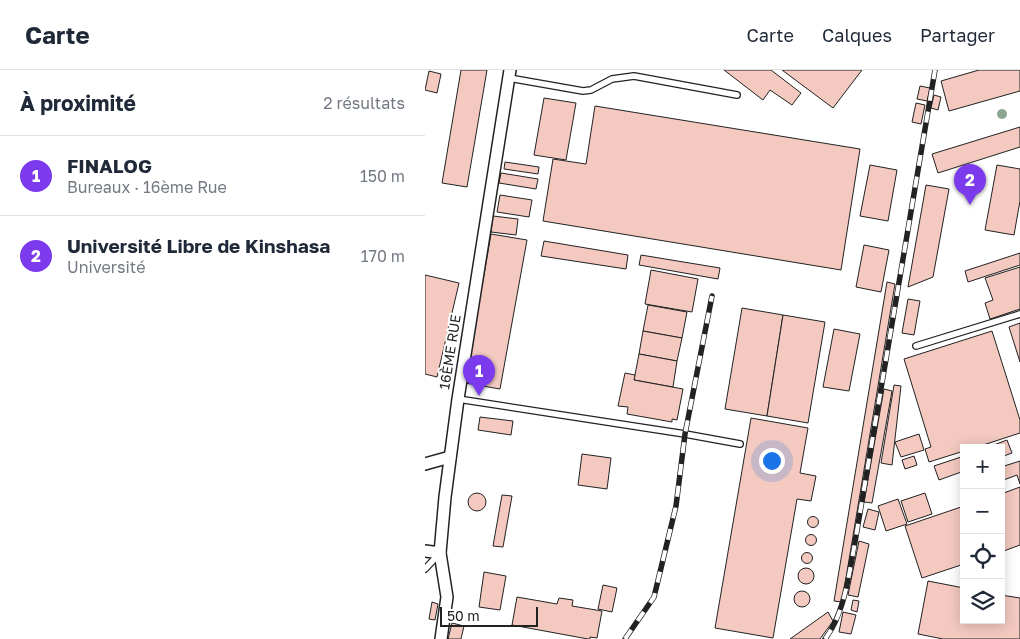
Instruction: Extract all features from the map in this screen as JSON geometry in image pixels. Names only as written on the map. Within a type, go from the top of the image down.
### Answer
[{"type":"street","name":"16ÈME RUE","points":[[441,639],[447,597],[440,552],[450,457],[510,74]]},
{"type":"street","points":[[425,464],[450,457]]},
{"type":"street","points":[[425,551],[440,552]]},
{"type":"lane","points":[[510,74],[583,90],[591,90],[612,79],[634,76],[737,95]]},
{"type":"lane","points":[[916,346],[1020,314]]},
{"type":"lane","points":[[458,399],[740,444]]},
{"type":"lane","points":[[425,569],[440,552]]},
{"type":"building","points":[[461,70],[487,70],[467,187],[442,183]]},
{"type":"building","points":[[724,70],[771,70],[801,93],[792,105],[770,90],[763,100]]},
{"type":"building","points":[[782,70],[862,70],[833,108]]},
{"type":"building","points":[[979,70],[1020,70],[1020,91],[949,111],[941,81]]},
{"type":"building","points":[[429,71],[441,74],[437,93],[425,90]]},
{"type":"building","points":[[920,86],[930,88],[927,101],[917,99]]},
{"type":"building","points":[[934,95],[941,97],[938,110],[931,108]]},
{"type":"building","points":[[544,98],[576,103],[566,160],[534,155]]},
{"type":"building","points":[[916,103],[925,105],[921,124],[912,122]]},
{"type":"building","points":[[595,106],[860,149],[841,270],[543,221],[553,159],[586,164]]},
{"type":"building","points":[[1020,127],[1020,147],[938,173],[932,154]]},
{"type":"building","points":[[505,162],[539,167],[538,174],[504,169]]},
{"type":"building","points":[[870,165],[897,170],[888,221],[860,216]]},
{"type":"building","points":[[997,165],[1020,169],[1020,201],[1014,235],[985,230]]},
{"type":"building","points":[[501,173],[538,179],[536,189],[499,183]]},
{"type":"building","points":[[926,185],[949,189],[933,277],[908,287]]},
{"type":"building","points":[[500,195],[532,200],[529,217],[497,212]]},
{"type":"building","points":[[493,216],[518,219],[516,235],[491,232]]},
{"type":"building","points":[[491,234],[527,240],[500,389],[465,383]]},
{"type":"building","points":[[544,241],[628,255],[626,269],[541,256]]},
{"type":"building","points":[[864,245],[889,250],[881,292],[856,287]]},
{"type":"building","points":[[1020,253],[1020,265],[968,282],[965,271]]},
{"type":"building","points":[[641,255],[720,268],[718,279],[639,265]]},
{"type":"building","points":[[1020,267],[1020,309],[990,319],[985,303],[993,300],[985,278]]},
{"type":"building","points":[[651,270],[698,279],[692,312],[645,304]]},
{"type":"building","points":[[425,275],[459,283],[437,377],[425,374]]},
{"type":"building","points":[[887,282],[895,284],[842,602],[834,601]]},
{"type":"building","points":[[908,299],[920,301],[914,335],[902,333]]},
{"type":"building","points":[[648,305],[687,312],[682,338],[643,331]]},
{"type":"building","points":[[742,308],[783,315],[767,416],[725,409]]},
{"type":"building","points":[[783,315],[825,322],[808,423],[767,416]]},
{"type":"building","points":[[1020,323],[1020,362],[1009,327]]},
{"type":"building","points":[[834,329],[860,334],[849,391],[823,387]]},
{"type":"building","points":[[643,331],[682,338],[677,361],[639,354]]},
{"type":"building","points":[[992,331],[1020,420],[1020,433],[986,444],[960,444],[960,452],[929,462],[925,449],[931,447],[904,359]]},
{"type":"building","points":[[639,354],[677,361],[673,387],[634,380]]},
{"type":"building","points":[[625,373],[635,375],[634,380],[683,389],[677,420],[672,419],[672,422],[627,414],[628,407],[618,406]]},
{"type":"building","points":[[894,385],[901,386],[892,465],[881,463]]},
{"type":"building","points":[[884,389],[892,391],[872,503],[864,502]]},
{"type":"building","points":[[480,417],[513,421],[511,435],[478,430]]},
{"type":"building","points":[[751,418],[808,428],[800,473],[816,476],[811,501],[797,499],[773,638],[715,628]]},
{"type":"building","points":[[919,434],[924,450],[901,457],[895,442]]},
{"type":"building","points":[[1007,440],[1012,453],[1005,456],[1005,444],[996,444]]},
{"type":"building","points":[[582,454],[611,458],[607,489],[578,485]]},
{"type":"building","points":[[914,456],[917,465],[905,469],[902,460]]},
{"type":"building","points":[[960,457],[960,472],[939,480],[934,466]]},
{"type":"building","points":[[1020,461],[1020,484],[1017,475],[1005,480],[1005,466]]},
{"type":"building","points":[[1020,487],[1020,545],[1005,551],[1005,534],[1005,493]]},
{"type":"building","points":[[473,493],[481,493],[486,498],[484,509],[473,511],[468,506],[468,498]]},
{"type":"building","points":[[925,493],[932,514],[908,522],[901,501]]},
{"type":"building","points":[[502,495],[512,496],[503,547],[493,546]]},
{"type":"building","points":[[898,499],[907,524],[886,531],[878,506]]},
{"type":"building","points":[[960,507],[960,565],[922,578],[905,526]]},
{"type":"building","points":[[868,509],[879,512],[875,530],[863,527]]},
{"type":"building","points":[[813,516],[819,522],[813,528],[807,522]]},
{"type":"building","points":[[811,534],[817,540],[811,546],[805,540]]},
{"type":"building","points":[[859,541],[869,544],[858,597],[848,595]]},
{"type":"building","points":[[807,552],[813,558],[807,564],[801,558]]},
{"type":"building","points":[[803,568],[809,568],[814,573],[812,582],[803,584],[798,579],[798,573]]},
{"type":"building","points":[[484,572],[506,576],[500,610],[479,607]]},
{"type":"building","points":[[928,581],[960,587],[960,624],[1005,624],[1005,596],[1020,598],[1020,639],[943,639],[918,634]]},
{"type":"building","points":[[603,585],[617,588],[612,612],[598,609]]},
{"type":"building","points":[[799,591],[805,591],[810,596],[808,605],[799,607],[794,602],[794,596]]},
{"type":"building","points":[[517,597],[557,604],[559,598],[573,600],[572,606],[602,611],[597,638],[590,637],[588,639],[512,625]]},
{"type":"building","points":[[853,600],[859,601],[857,612],[851,610]]},
{"type":"building","points":[[432,602],[438,604],[435,620],[429,619]]},
{"type":"building","points":[[828,612],[833,621],[820,639],[790,639]]},
{"type":"building","points":[[843,612],[856,615],[851,634],[839,632]]},
{"type":"building","points":[[452,623],[464,626],[461,639],[448,639]]},
{"type":"railway","points":[[825,639],[837,619],[850,572],[935,70]]},
{"type":"railway","points":[[625,639],[654,597],[676,506],[685,434],[712,296]]},
{"type":"place","name":"Université Libre de Kinshasa","points":[[970,205]]},
{"type":"place","name":"FINALOG","points":[[479,396]]}]
